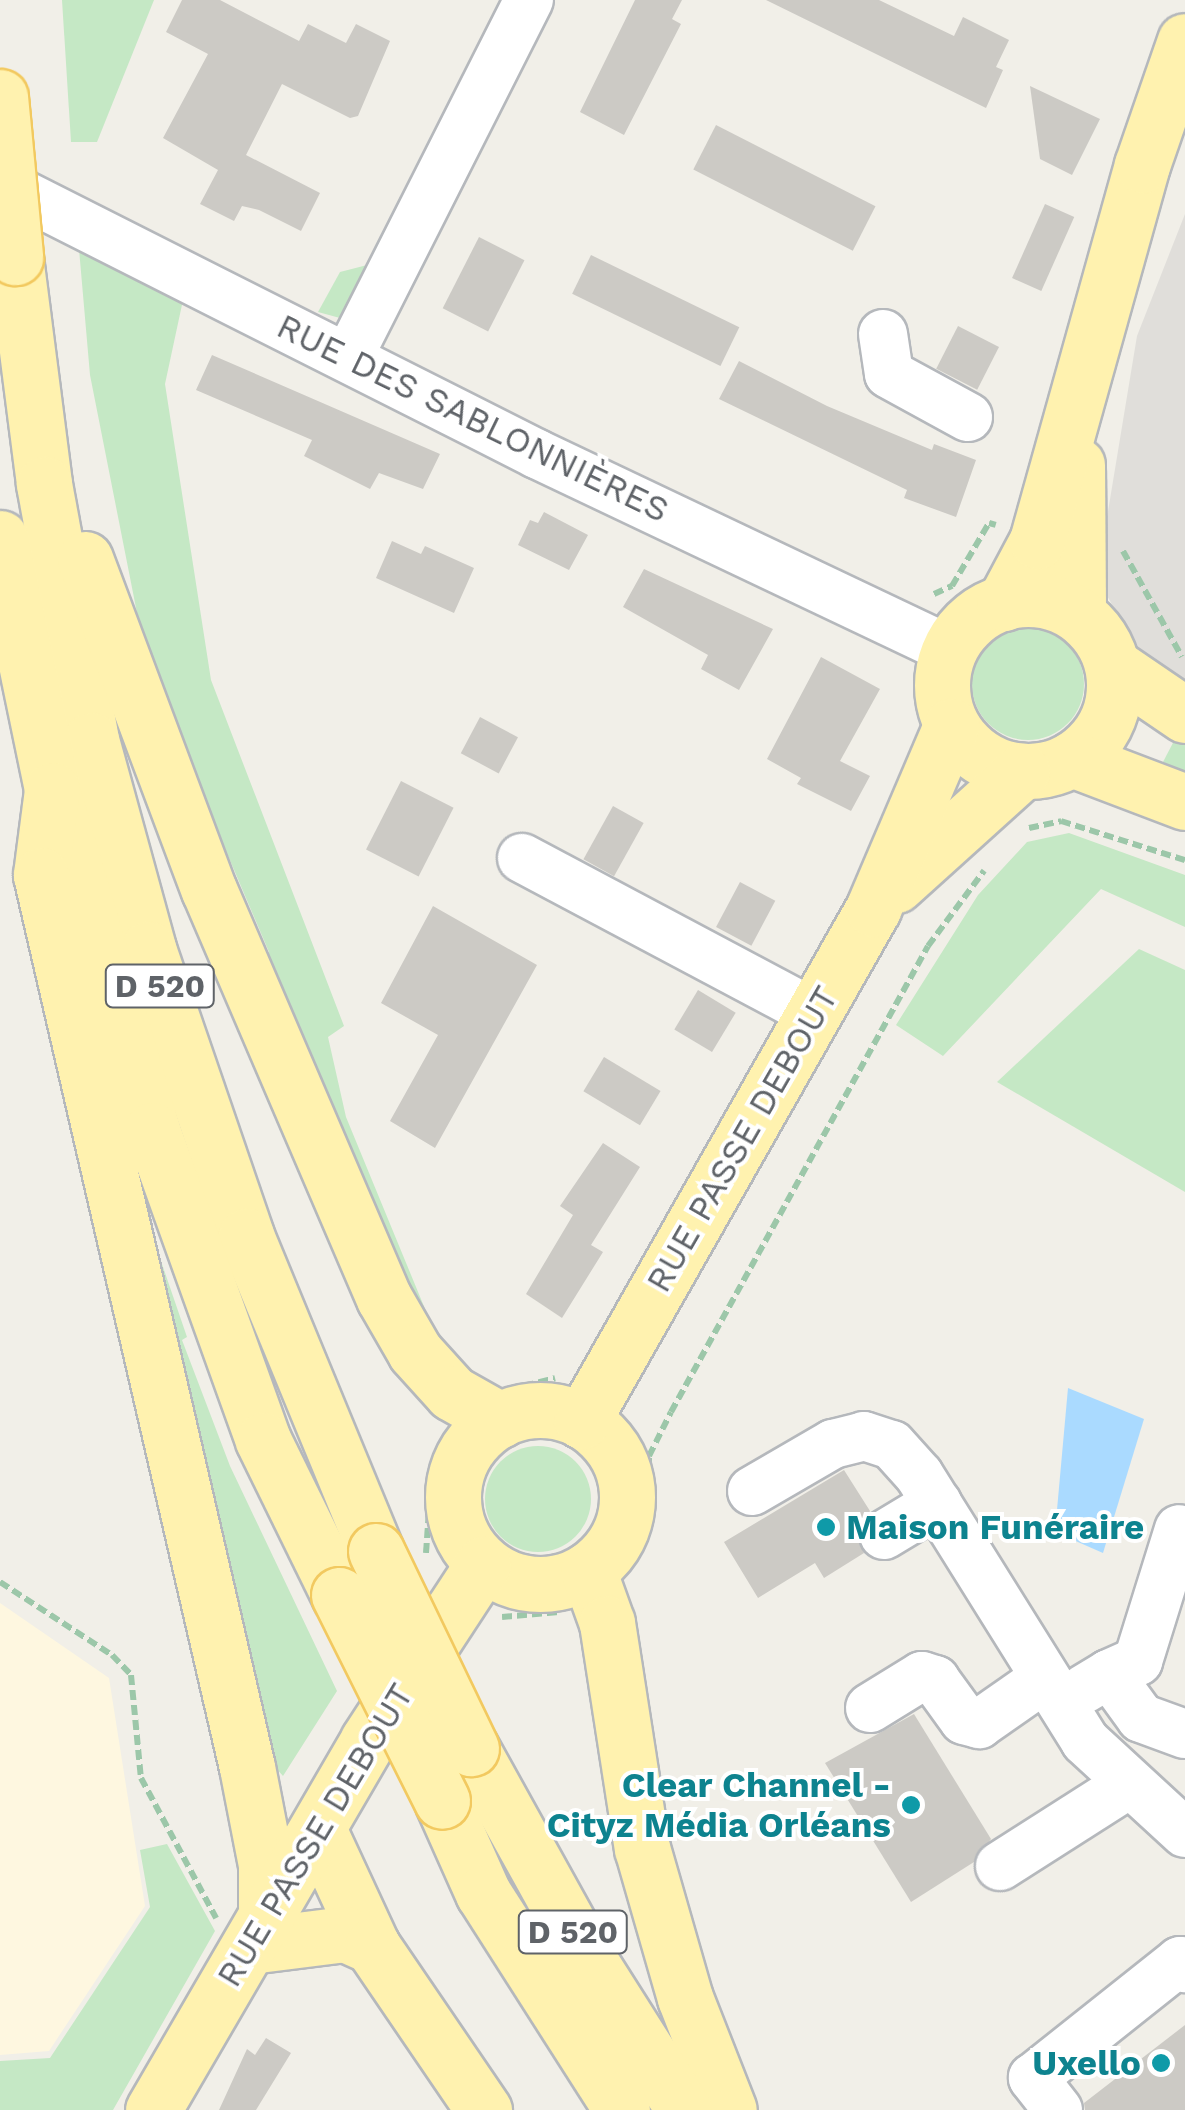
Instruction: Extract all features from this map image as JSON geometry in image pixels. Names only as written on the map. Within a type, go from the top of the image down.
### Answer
[{"type":"main road","points":[[1185,41],[1108,283],[1076,412],[1037,541],[1004,603],[962,629],[948,649],[941,674],[951,726],[974,752],[1047,765],[1185,802]]},
{"type":"main road","name":"D 520","points":[[0,96],[32,396],[91,740],[149,952],[246,1236],[400,1557],[471,1748],[587,1958],[684,2110]]},
{"type":"main road","points":[[1108,283],[1185,124]]},
{"type":"main road","points":[[32,396],[70,478],[86,563],[210,890],[384,1298],[415,1352],[452,1392],[473,1423],[477,1436],[453,1485],[462,1539],[484,1564],[532,1585],[608,1572]]},
{"type":"main road","points":[[1076,412],[1078,612]]},
{"type":"main road","name":"D 520","points":[[0,538],[52,790],[171,1185],[264,1440],[483,1892],[622,2110]]},
{"type":"main road","points":[[1004,603],[1055,602],[1078,612],[1106,645],[1114,666],[1112,709],[1090,746],[1047,765]]},
{"type":"main road","points":[[1114,666],[1185,714]]},
{"type":"main road","name":"RUE PASSE DEBOUT","points":[[582,1421],[873,909],[951,726]]},
{"type":"main road","name":"RUE PASSE DEBOUT","points":[[873,909],[928,851],[1047,765]]},
{"type":"main road","points":[[52,790],[40,875],[248,1767],[266,1864],[247,1932],[345,1934],[372,1946]]},
{"type":"main road","points":[[473,1423],[541,1411],[582,1421],[606,1439],[627,1494],[610,1550],[607,1624],[642,1848],[685,1998],[730,2110]]},
{"type":"main road","name":"RUE PASSE DEBOUT","points":[[152,2110],[247,1932],[325,1818],[484,1564]]},
{"type":"main road","points":[[248,1767],[290,1802],[325,1818],[372,1946],[484,2110]]},
{"type":"street","points":[[349,356],[528,0]]},
{"type":"street","name":"RUE DES SABLONNIÈRES","points":[[0,183],[537,454],[948,649]]},
{"type":"street","points":[[884,334],[889,374],[968,417]]},
{"type":"street","points":[[522,858],[814,1013]]},
{"type":"street","points":[[752,1491],[833,1444],[864,1436],[892,1445],[937,1504],[1054,1691],[1129,1788],[1185,1833]]},
{"type":"street","points":[[884,1535],[937,1504]]},
{"type":"street","points":[[870,1708],[922,1676],[935,1680],[964,1720],[979,1724],[1054,1691],[1138,1661],[1179,1529]]},
{"type":"street","points":[[1109,1674],[1141,1718],[1185,1734]]},
{"type":"street","points":[[1129,1788],[1134,1806],[1185,1858]]},
{"type":"street","points":[[1000,1866],[1129,1788]]},
{"type":"street","points":[[1058,2110],[1033,2078],[1180,1962],[1185,1968]]},
{"type":"path","points":[[925,592],[937,595],[952,586],[989,522],[1002,528]]},
{"type":"path","points":[[1109,551],[1126,552],[1185,663]]},
{"type":"path","points":[[1020,836],[1030,827],[1061,821],[1185,860]]},
{"type":"path","points":[[608,1572],[648,1513],[649,1456],[671,1412],[928,946],[988,866]]},
{"type":"path","points":[[400,1557],[432,1467],[473,1423]]},
{"type":"path","points":[[0,1582],[112,1655],[132,1675],[141,1778],[247,1932]]},
{"type":"path","points":[[490,1627],[502,1617],[537,1610],[560,1612],[570,1622]]},
{"type":"shaded area","points":[[1185,214],[1185,690],[1152,675],[1097,578],[1137,336]]},
{"type":"shaded area","points":[[0,1603],[109,1678],[145,1906],[49,2051],[0,2055]]},
{"type":"green space","points":[[62,0],[154,0],[97,142],[71,142]]},
{"type":"green space","points":[[79,249],[183,300],[165,384],[211,680],[344,1026],[328,1037],[346,1117],[437,1338],[462,1363],[458,1373],[429,1344],[261,961],[269,952],[181,745],[137,613],[90,375]]},
{"type":"green space","points":[[375,263],[350,310],[340,318],[318,312],[340,272]]},
{"type":"green space","points":[[1028,628],[1050,632],[1068,644],[1080,662],[1084,684],[1080,706],[1068,724],[1050,736],[1028,740],[1006,736],[988,724],[976,706],[972,684],[976,662],[988,644],[1006,632]]},
{"type":"green space","points":[[1175,739],[1185,744],[1185,772],[1163,762]]},
{"type":"green space","points":[[1069,833],[1185,875],[1185,927],[1101,889],[943,1056],[896,1025],[978,895],[1027,842]]},
{"type":"green space","points":[[1139,949],[1185,970],[1185,1192],[997,1082]]},
{"type":"green space","points":[[150,1229],[187,1337],[182,1340],[230,1466],[337,1691],[283,1776],[267,1758]]},
{"type":"green space","points":[[538,1446],[558,1450],[576,1461],[587,1479],[591,1499],[587,1519],[576,1537],[558,1548],[538,1552],[518,1548],[500,1537],[489,1519],[485,1499],[489,1479],[500,1461],[518,1450]]},
{"type":"green space","points":[[167,1844],[215,1931],[113,2110],[0,2110],[0,2061],[50,2058],[150,1907],[140,1850]]},
{"type":"water","points":[[1068,1388],[1144,1419],[1103,1553],[1055,1532]]},
{"type":"building","points":[[182,0],[220,0],[299,41],[308,24],[346,43],[356,24],[390,41],[358,116],[350,118],[282,84],[246,155],[320,193],[301,231],[259,210],[242,206],[234,221],[200,204],[218,170],[163,138],[208,54],[166,32]]},
{"type":"building","points":[[635,0],[682,0],[672,19],[681,24],[624,135],[580,112]]},
{"type":"building","points":[[766,0],[879,0],[954,36],[963,17],[1009,40],[996,67],[1003,70],[986,108]]},
{"type":"building","points":[[1030,86],[1100,119],[1072,175],[1040,159]]},
{"type":"building","points":[[716,125],[875,206],[853,251],[693,170]]},
{"type":"building","points":[[1045,204],[1074,217],[1041,291],[1012,278]]},
{"type":"building","points":[[479,237],[524,260],[488,331],[443,308]]},
{"type":"building","points":[[591,255],[739,327],[720,366],[572,294]]},
{"type":"building","points":[[958,326],[999,347],[977,390],[936,369]]},
{"type":"building","points":[[212,355],[440,454],[423,489],[379,473],[370,489],[304,456],[312,440],[196,390]]},
{"type":"building","points":[[739,361],[827,406],[932,450],[934,444],[976,460],[956,517],[904,498],[907,490],[719,399]]},
{"type":"building","points":[[544,512],[588,535],[569,570],[518,545],[530,520],[538,523]]},
{"type":"building","points":[[392,541],[421,554],[425,546],[474,568],[454,613],[376,578]]},
{"type":"building","points":[[644,569],[773,629],[739,690],[701,669],[708,655],[623,607]]},
{"type":"building","points":[[821,657],[880,689],[840,761],[870,776],[851,811],[797,784],[801,778],[767,759]]},
{"type":"building","points":[[480,717],[518,737],[499,773],[461,753]]},
{"type":"building","points":[[401,781],[454,808],[419,876],[366,850]]},
{"type":"building","points":[[613,806],[644,823],[614,876],[583,859]]},
{"type":"building","points":[[740,882],[775,901],[751,946],[716,927]]},
{"type":"building","points":[[433,906],[537,965],[435,1148],[390,1121],[438,1035],[381,1003]]},
{"type":"building","points":[[698,990],[736,1013],[712,1052],[674,1029]]},
{"type":"building","points":[[604,1057],[661,1091],[640,1125],[583,1091]]},
{"type":"building","points":[[603,1143],[640,1167],[591,1245],[603,1252],[562,1318],[526,1294],[573,1215],[560,1206]]},
{"type":"building","points":[[844,1470],[870,1511],[857,1535],[864,1553],[824,1578],[815,1563],[758,1598],[724,1542]]},
{"type":"building","name":"Clear Channel - Cityz Média Orléans","points":[[914,1714],[991,1839],[974,1862],[911,1902],[825,1763]]},
{"type":"building","name":"Uxello","points":[[1185,2025],[1185,2110],[1085,2110],[1084,2103]]},
{"type":"building","points":[[266,2038],[291,2053],[256,2110],[219,2110],[247,2049],[255,2055]]},
{"type":"place","name":"Maison Funéraire","points":[[826,1527]]},
{"type":"place","name":"Clear Channel - Cityz Média Orléans","points":[[911,1805]]},
{"type":"place","name":"Uxello","points":[[1161,2063]]}]
